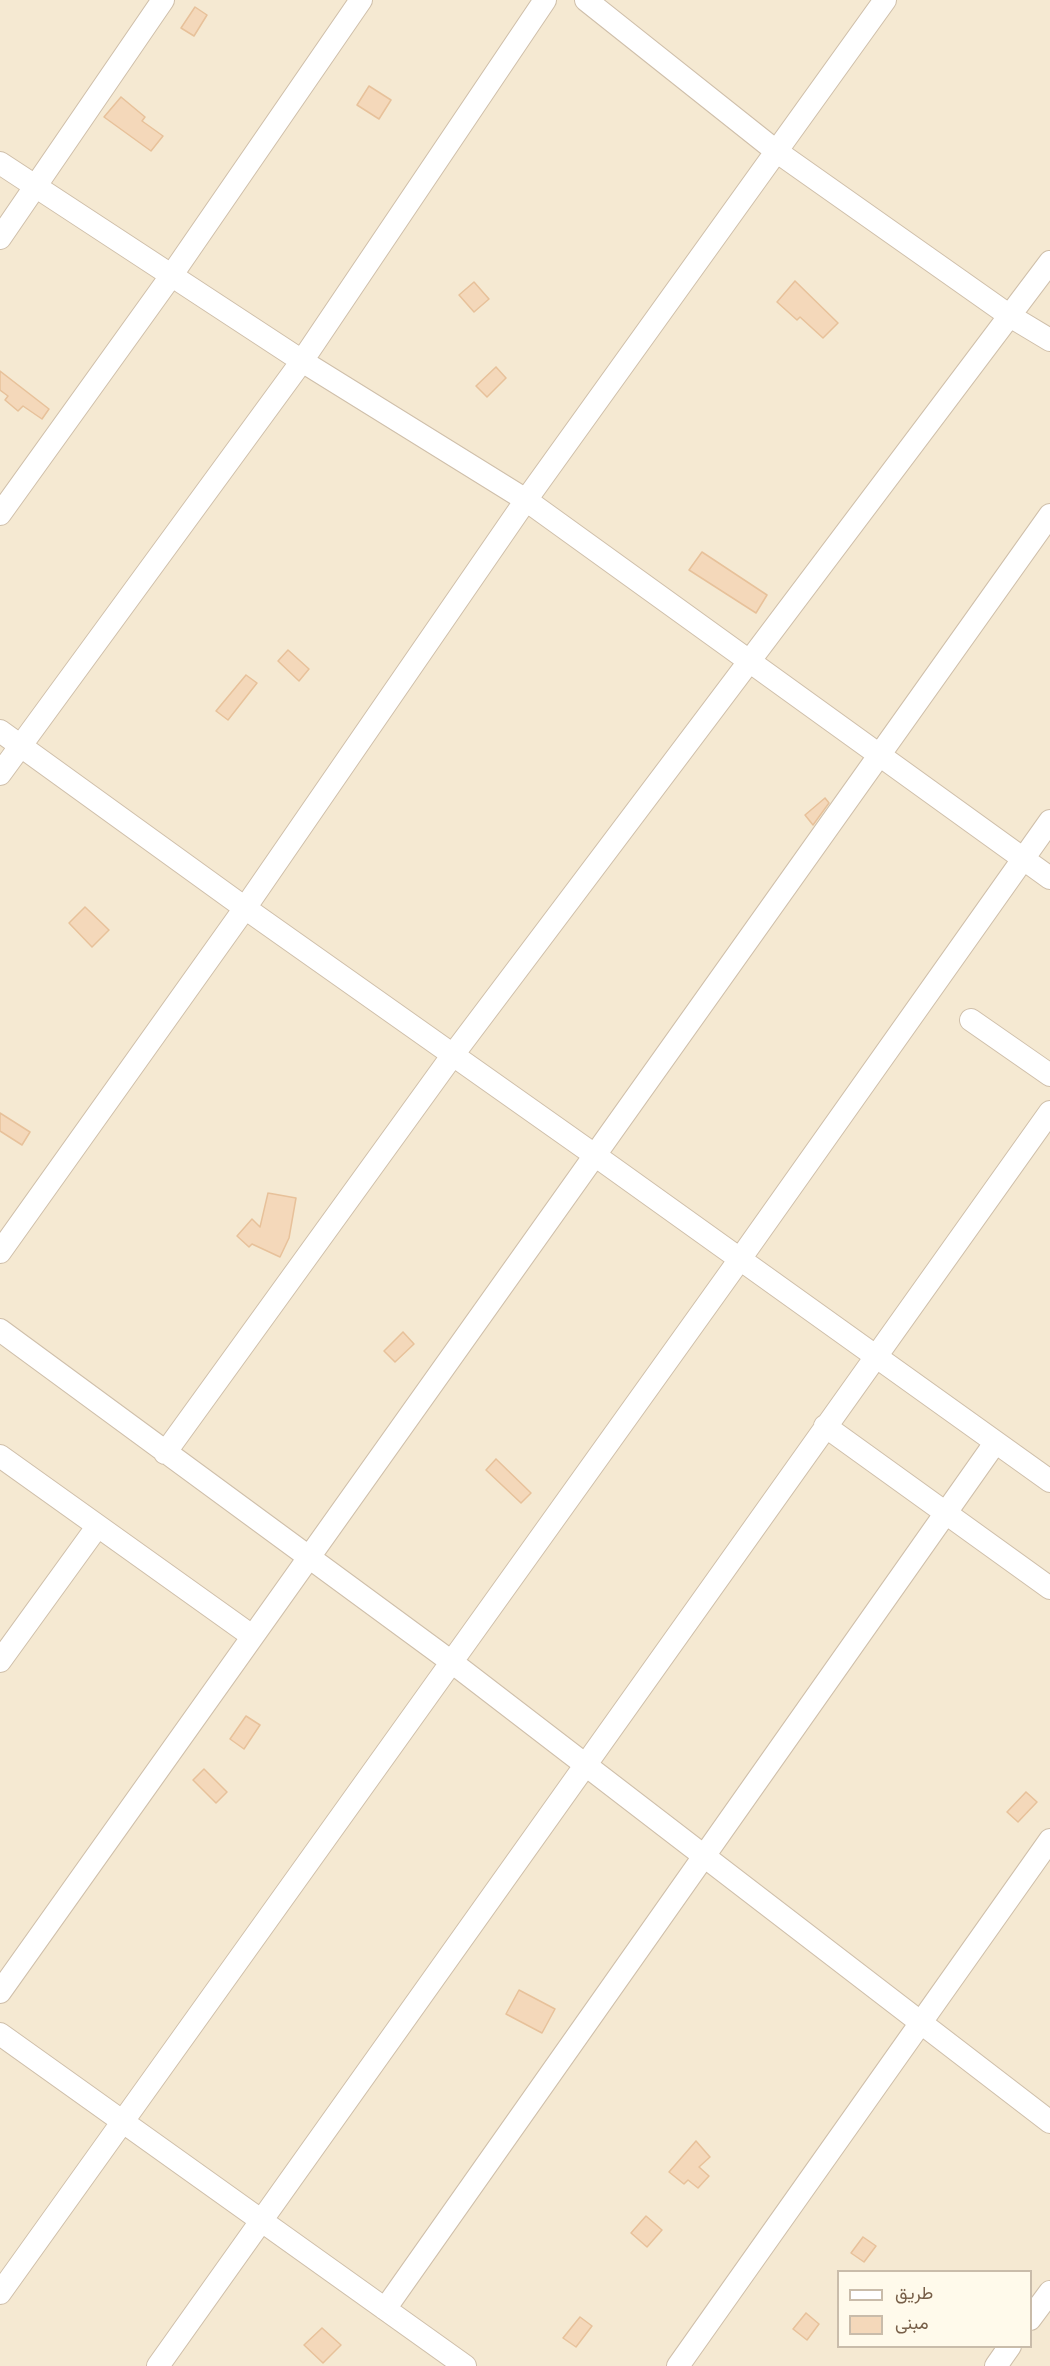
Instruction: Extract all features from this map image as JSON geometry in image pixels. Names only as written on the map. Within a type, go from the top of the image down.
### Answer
[{"type":"street","points":[[0,238],[163,0]]},
{"type":"street","points":[[0,514],[171,276],[361,0]]},
{"type":"street","points":[[0,774],[302,361],[545,0]]},
{"type":"street","points":[[586,0],[776,151],[1010,316],[1050,340]]},
{"type":"street","points":[[0,1252],[245,908],[526,500],[885,0]]},
{"type":"street","points":[[0,162],[302,361],[526,500],[1050,878]]},
{"type":"street","points":[[165,1453],[452,1056],[1050,262]]},
{"type":"street","points":[[0,1992],[1050,515]]},
{"type":"street","points":[[0,731],[1050,1481]]},
{"type":"street","points":[[0,2293],[453,1663],[1050,821]]},
{"type":"street","points":[[971,1020],[1050,1075]]},
{"type":"street","points":[[158,2366],[1050,1112]]},
{"type":"street","points":[[0,1330],[453,1663],[1050,2122]]},
{"type":"street","points":[[825,1426],[1050,1588]]},
{"type":"street","points":[[385,2309],[995,1443]]},
{"type":"street","points":[[0,1456],[252,1636]]},
{"type":"street","points":[[0,1661],[97,1527]]},
{"type":"street","points":[[678,2366],[1050,1840]]},
{"type":"street","points":[[0,2034],[465,2366]]},
{"type":"street","points":[[1032,2316],[1050,2292]]},
{"type":"street","points":[[996,2366],[1009,2348]]},
{"type":"shaded area","points":[[0,0],[1050,0],[1050,2366],[0,2366]]},
{"type":"building","points":[[195,7],[207,15],[194,36],[181,28]]},
{"type":"building","points":[[369,86],[391,100],[379,119],[357,105]]},
{"type":"building","points":[[121,97],[145,117],[142,121],[163,136],[151,151],[104,117]]},
{"type":"building","points":[[795,281],[838,323],[823,338],[800,317],[797,320],[777,302]]},
{"type":"building","points":[[474,282],[489,299],[474,312],[459,295]]},
{"type":"building","points":[[496,367],[506,378],[487,397],[476,386]]},
{"type":"building","points":[[0,371],[49,409],[42,419],[23,406],[18,411],[5,400],[8,396],[0,390]]},
{"type":"building","points":[[702,552],[767,595],[756,613],[689,570]]},
{"type":"building","points":[[288,650],[309,669],[299,681],[278,661]]},
{"type":"building","points":[[246,675],[257,683],[228,720],[216,711]]},
{"type":"building","points":[[825,798],[829,803],[813,825],[805,815]]},
{"type":"building","points":[[85,907],[109,930],[92,947],[69,923]]},
{"type":"building","points":[[0,1113],[30,1132],[22,1145],[0,1131]]},
{"type":"building","points":[[268,1193],[296,1198],[289,1238],[280,1257],[252,1244],[249,1247],[237,1236],[252,1219],[260,1227]]},
{"type":"building","points":[[403,1332],[414,1344],[395,1362],[384,1351]]},
{"type":"building","points":[[496,1459],[531,1493],[521,1503],[486,1470]]},
{"type":"building","points":[[246,1716],[260,1725],[244,1749],[230,1739]]},
{"type":"building","points":[[204,1769],[227,1792],[216,1803],[193,1780]]},
{"type":"building","points":[[1026,1792],[1037,1802],[1018,1822],[1007,1812]]},
{"type":"building","points":[[519,1990],[555,2009],[542,2033],[506,2014]]},
{"type":"building","points":[[696,2141],[710,2157],[699,2167],[709,2176],[698,2188],[688,2180],[684,2184],[669,2172]]},
{"type":"building","points":[[646,2216],[662,2230],[647,2247],[631,2233]]},
{"type":"building","points":[[863,2237],[876,2246],[864,2262],[851,2253]]},
{"type":"building","points":[[806,2313],[819,2324],[807,2340],[793,2329]]},
{"type":"building","points":[[580,2317],[592,2326],[576,2347],[563,2338]]},
{"type":"building","points":[[322,2328],[341,2345],[323,2363],[304,2345]]}]
